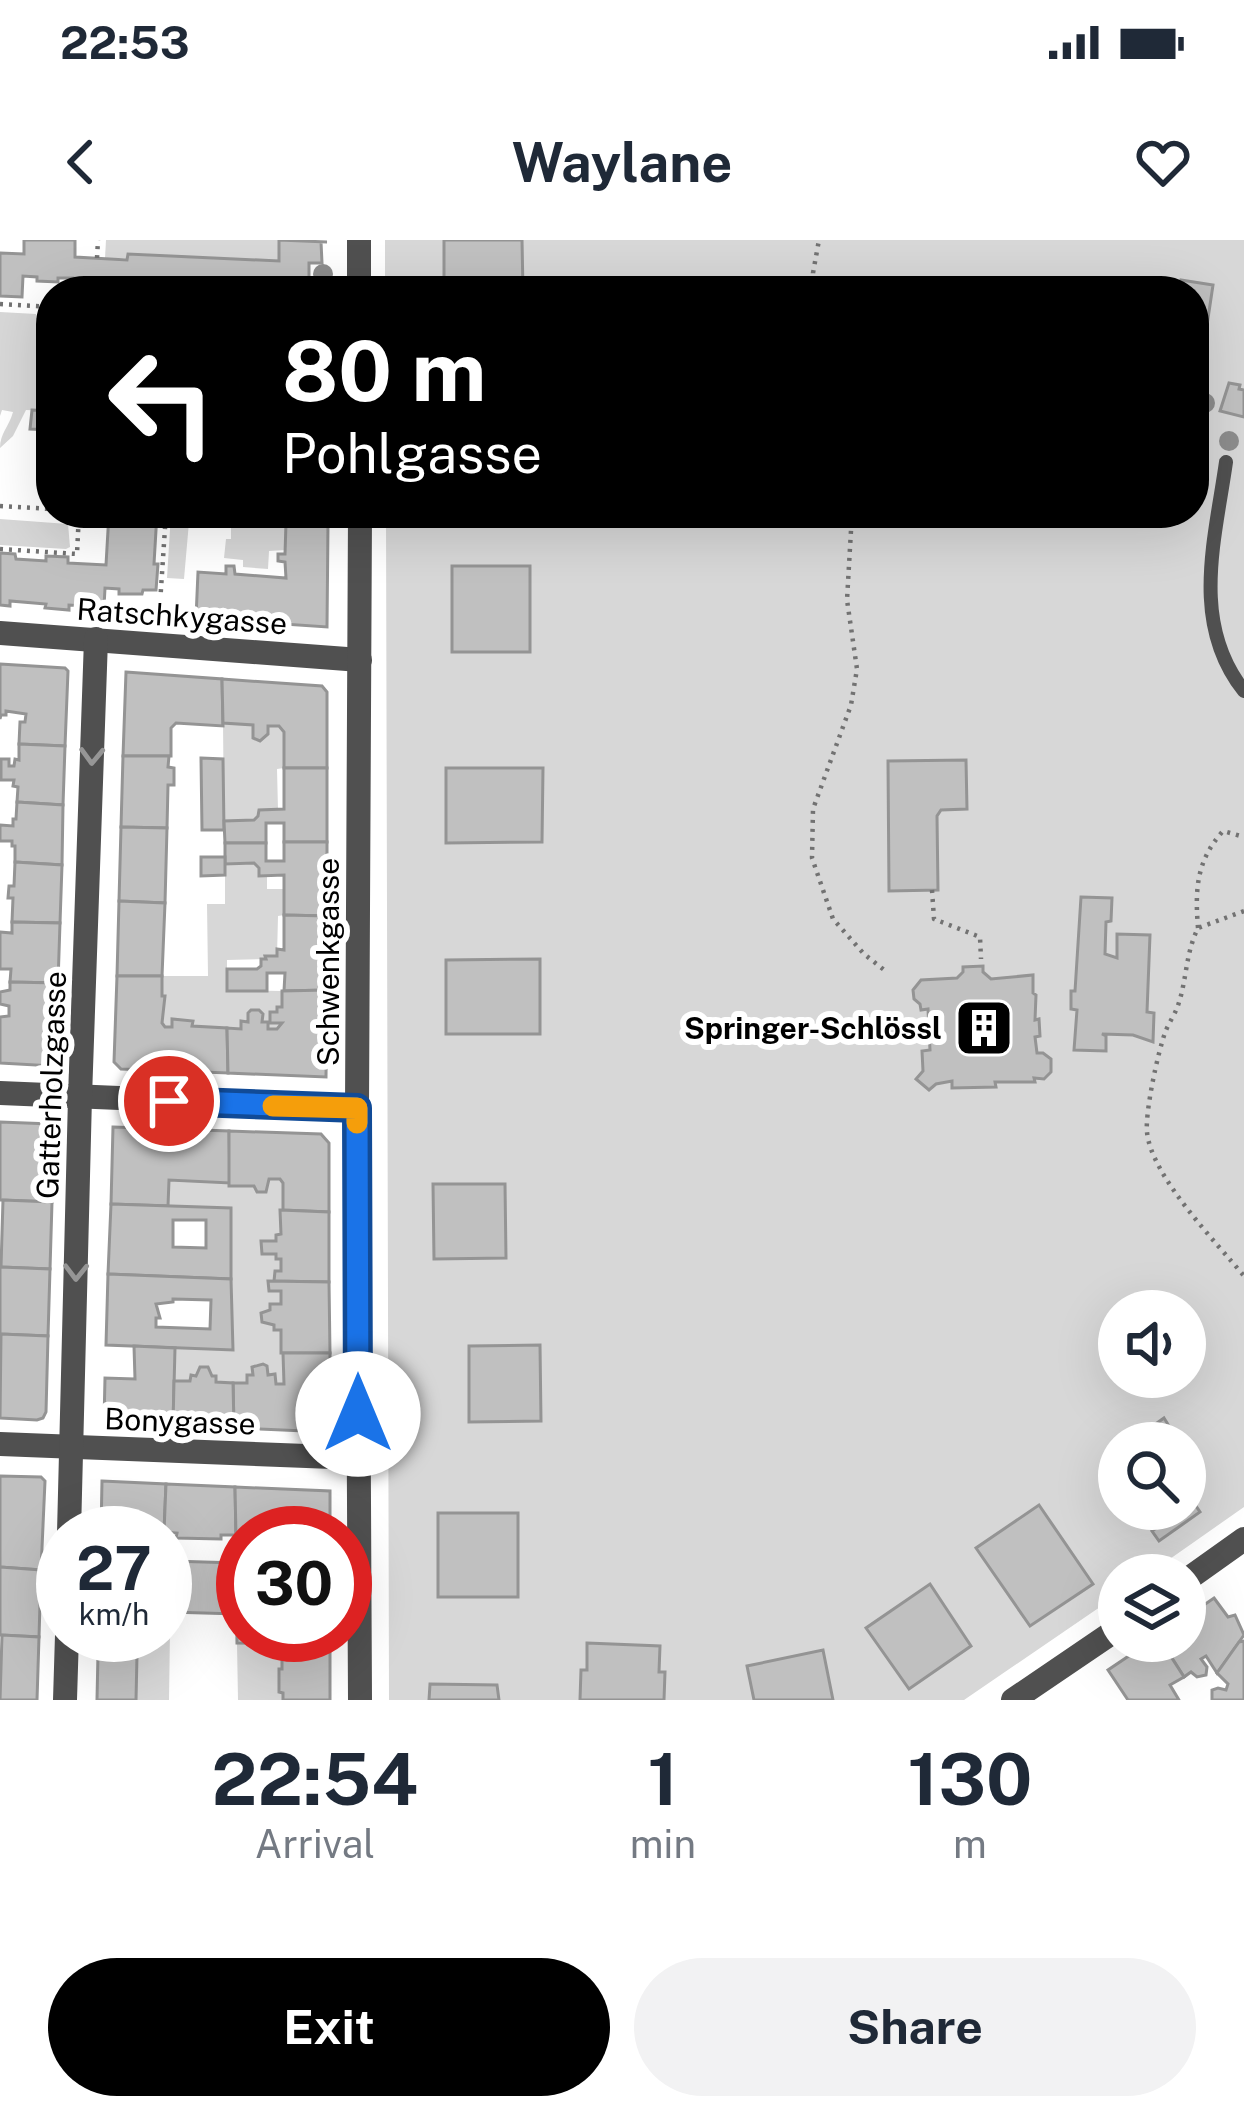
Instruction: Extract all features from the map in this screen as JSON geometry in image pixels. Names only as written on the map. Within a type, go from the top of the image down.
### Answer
[{"type":"street","points":[[359,240],[359,276]]},
{"type":"street","name":"Schwenkgasse","points":[[359,1700],[360,528]]},
{"type":"street","name":"Ratschkygasse","points":[[0,633],[360,659]]},
{"type":"street","name":"Gatterholzgasse","points":[[70,1506],[96,639]]},
{"type":"street","points":[[0,1093],[357,1108]]},
{"type":"street","name":"Bonygasse","points":[[0,1444],[358,1458]]},
{"type":"street","points":[[1206,1566],[1244,1539]]},
{"type":"street","points":[[1013,1700],[1098,1642]]},
{"type":"street","points":[[65,1700],[66,1662]]},
{"type":"lane","points":[[1226,462],[1208,589],[1218,646],[1244,691]]},
{"type":"path","points":[[98,240],[98,258]]},
{"type":"path","points":[[813,276],[819,240]]},
{"type":"path","points":[[0,304],[36,306]]},
{"type":"path","points":[[0,506],[36,507]]},
{"type":"path","points":[[0,549],[76,554],[78,528]]},
{"type":"path","points":[[158,643],[165,528]]},
{"type":"path","points":[[851,528],[848,600],[857,669],[851,705],[812,809],[812,858],[833,919],[888,974]]},
{"type":"path","points":[[1244,837],[1223,831],[1202,861],[1195,891],[1198,928],[1178,1006],[1164,1034],[1146,1127],[1150,1149],[1164,1174],[1244,1276]]},
{"type":"path","points":[[932,890],[934,919],[980,937],[981,958]]},
{"type":"path","points":[[1198,928],[1244,911]]},
{"type":"shaded area","points":[[106,240],[279,240],[279,261],[105,258]]},
{"type":"shaded area","points":[[385,240],[1244,240],[1244,1507],[1177,1554],[1098,1554],[1098,1608],[964,1700],[389,1700],[386,528],[1209,528],[1209,276],[385,276]]},
{"type":"shaded area","points":[[0,312],[36,314],[36,410],[26,410],[13,436],[0,448],[13,412],[2,410],[0,416]]},
{"type":"shaded area","points":[[0,519],[36,522],[36,528],[68,528],[70,547],[66,549],[0,545]]},
{"type":"shaded area","points":[[170,528],[188,528],[184,579],[167,578]]},
{"type":"shaded area","points":[[231,528],[286,528],[286,550],[269,551],[268,569],[243,567],[243,560],[224,558],[226,539],[231,539]]},
{"type":"shaded area","points":[[223,723],[253,725],[253,738],[260,741],[268,734],[268,726],[279,726],[284,732],[284,768],[277,769],[278,810],[254,820],[224,821]]},
{"type":"shaded area","points":[[254,863],[267,876],[267,889],[284,889],[277,956],[227,960],[227,990],[282,991],[282,1007],[270,1012],[271,1023],[282,1023],[268,1029],[259,1010],[251,1010],[241,1029],[192,1026],[192,1021],[173,1019],[172,1027],[165,1027],[162,976],[208,976],[207,904],[225,904],[225,864]]},
{"type":"shaded area","points":[[269,1179],[283,1183],[281,1234],[276,1241],[262,1242],[281,1259],[281,1271],[275,1271],[274,1281],[268,1282],[269,1291],[281,1291],[281,1304],[270,1304],[270,1310],[261,1313],[262,1322],[281,1330],[284,1384],[276,1384],[267,1366],[257,1364],[253,1375],[247,1375],[247,1383],[216,1382],[208,1367],[200,1368],[190,1381],[174,1381],[175,1348],[233,1349],[231,1209],[168,1206],[169,1180],[254,1186],[257,1192],[266,1191]]},
{"type":"shaded area","points":[[137,1662],[170,1662],[169,1700],[136,1700]]},
{"type":"shaded area","points":[[237,1662],[282,1662],[279,1692],[283,1700],[238,1700]]},
{"type":"building","points":[[24,240],[75,240],[75,257],[127,260],[128,254],[279,261],[279,240],[327,242],[321,242],[322,263],[309,263],[309,276],[23,276],[22,297],[0,296],[0,253],[24,254]]},
{"type":"building","points":[[444,240],[522,240],[523,276],[444,276]]},
{"type":"building","points":[[1229,383],[1244,390],[1244,417],[1220,411]]},
{"type":"building","points":[[32,410],[36,410],[36,429],[30,429]]},
{"type":"building","points":[[108,528],[156,528],[156,590],[119,594],[119,589],[105,588],[104,607],[69,605],[69,610],[10,601],[10,606],[0,605],[0,553],[15,554],[16,559],[68,557],[68,563],[106,565]]},
{"type":"building","points":[[286,528],[328,528],[327,627],[196,618],[198,572],[226,574],[226,566],[234,566],[235,574],[286,578],[285,562],[278,561],[278,554],[285,554]]},
{"type":"building","points":[[452,566],[530,566],[530,652],[452,652]]},
{"type":"building","points":[[0,664],[68,671],[65,746],[19,744],[20,722],[25,722],[26,714],[6,711],[0,719]]},
{"type":"building","points":[[126,672],[222,679],[223,726],[176,723],[171,728],[171,756],[123,756]]},
{"type":"building","points":[[222,679],[322,686],[327,692],[327,768],[284,768],[284,732],[279,726],[268,726],[268,734],[260,741],[253,738],[253,725],[223,723]]},
{"type":"building","points":[[19,744],[65,746],[63,805],[17,802],[14,780],[1,780],[1,759],[9,759],[9,766],[14,766]]},
{"type":"building","points":[[123,756],[169,756],[174,785],[168,785],[167,828],[121,827]]},
{"type":"building","points":[[201,758],[223,759],[224,830],[202,830]]},
{"type":"building","points":[[966,760],[967,809],[941,810],[937,816],[938,890],[889,891],[888,761]]},
{"type":"building","points":[[284,768],[327,768],[327,842],[284,842],[284,823],[266,823],[266,843],[225,843],[224,821],[254,820],[259,810],[284,809]]},
{"type":"building","points":[[446,768],[543,768],[542,842],[446,843]]},
{"type":"building","points":[[17,802],[63,805],[62,865],[15,862],[12,841],[0,841],[0,825],[13,826]]},
{"type":"building","points":[[121,827],[167,828],[165,903],[119,901]]},
{"type":"building","points":[[284,842],[327,842],[327,916],[284,915],[284,875],[259,876],[254,863],[225,864],[225,843],[266,843],[266,861],[284,861]]},
{"type":"building","points":[[201,857],[225,857],[225,875],[201,876]]},
{"type":"building","points":[[15,862],[62,865],[60,923],[12,922],[13,898],[8,898]]},
{"type":"building","points":[[1081,897],[1112,898],[1105,954],[1117,958],[1117,934],[1150,935],[1147,1012],[1154,1013],[1153,1042],[1133,1035],[1102,1034],[1106,1051],[1074,1050],[1077,1010],[1071,1009],[1071,991],[1075,991]]},
{"type":"building","points":[[119,901],[165,903],[162,976],[117,976]]},
{"type":"building","points":[[284,915],[327,916],[327,990],[284,991],[285,973],[267,973],[267,991],[227,991],[227,969],[257,969],[265,956],[277,956],[277,949],[284,950]]},
{"type":"building","points":[[12,922],[60,923],[58,983],[10,982],[11,969],[0,969],[0,932],[12,933]]},
{"type":"building","points":[[540,959],[540,1034],[446,1034],[446,960]]},
{"type":"building","name":"Springer-Schlössl","points":[[983,966],[991,979],[1033,975],[1040,1036],[1035,1037],[1037,1053],[1051,1059],[1051,1072],[1044,1079],[1034,1078],[1035,1082],[952,1088],[952,1081],[929,1090],[916,1079],[923,1071],[922,1051],[930,1050],[928,1009],[921,1010],[913,990],[921,980],[957,978],[963,967]]},
{"type":"building","points":[[117,976],[162,976],[165,1027],[172,1027],[172,1019],[193,1021],[192,1026],[227,1028],[228,1073],[121,1069],[114,1062]]},
{"type":"building","points":[[10,982],[58,983],[53,1066],[0,1063],[0,1017],[9,1016],[9,1006],[0,1004],[0,992],[10,990]]},
{"type":"building","points":[[327,990],[326,1077],[228,1073],[227,1028],[241,1029],[241,1021],[248,1022],[248,1013],[259,1010],[268,1029],[277,1029],[282,1023],[270,1023],[270,1012],[282,1007],[282,991]]},
{"type":"building","points":[[0,1122],[51,1124],[54,1128],[52,1202],[0,1200]]},
{"type":"building","points":[[113,1127],[229,1131],[230,1183],[169,1180],[168,1206],[111,1204]]},
{"type":"building","points":[[229,1131],[321,1134],[329,1143],[329,1212],[283,1210],[280,1179],[269,1179],[266,1192],[257,1192],[254,1186],[229,1186]]},
{"type":"building","points":[[433,1184],[505,1184],[506,1258],[434,1259]]},
{"type":"building","points":[[3,1200],[52,1202],[50,1269],[1,1267]]},
{"type":"building","points":[[111,1204],[231,1208],[231,1279],[108,1274]],"holes":[[[173,1220],[206,1220],[206,1248],[173,1247]]]},
{"type":"building","points":[[280,1210],[329,1212],[329,1282],[274,1281],[275,1271],[281,1271],[281,1259],[262,1254],[261,1241],[276,1241],[281,1234]]},
{"type":"building","points":[[0,1267],[50,1269],[48,1336],[0,1334]]},
{"type":"building","points":[[108,1274],[231,1279],[233,1350],[106,1345]],"holes":[[[173,1299],[211,1300],[210,1329],[156,1327],[156,1318],[160,1318],[156,1304]]]},
{"type":"building","points":[[268,1281],[329,1282],[330,1353],[281,1353],[281,1330],[262,1322],[261,1313],[270,1310],[270,1304],[281,1304],[281,1291],[269,1291]]},
{"type":"building","points":[[1,1334],[48,1336],[43,1418],[0,1418]]},
{"type":"building","points":[[540,1345],[541,1421],[469,1422],[469,1346]]},
{"type":"building","points":[[134,1346],[175,1348],[173,1425],[104,1422],[105,1378],[135,1379]]},
{"type":"building","points":[[283,1353],[330,1353],[327,1432],[234,1428],[233,1383],[247,1383],[252,1367],[263,1364],[268,1375],[275,1374],[276,1384],[284,1384]]},
{"type":"building","points":[[200,1367],[208,1367],[216,1382],[233,1383],[234,1428],[173,1425],[174,1381],[190,1381]]},
{"type":"building","points":[[0,1476],[41,1477],[44,1506],[36,1506],[36,1570],[0,1567]]},
{"type":"building","points":[[102,1481],[166,1484],[165,1506],[102,1506]]},
{"type":"building","points":[[166,1484],[235,1487],[235,1506],[216,1506],[216,1539],[192,1538],[192,1506],[165,1506]]},
{"type":"building","points":[[235,1487],[330,1491],[330,1506],[235,1506]]},
{"type":"building","points":[[1039,1505],[1093,1584],[1030,1626],[976,1548]]},
{"type":"building","points":[[438,1513],[518,1513],[518,1597],[438,1597]]},
{"type":"building","points":[[1153,1530],[1175,1530],[1159,1541]]},
{"type":"building","points":[[192,1562],[216,1562],[216,1613],[192,1613]]},
{"type":"building","points":[[0,1567],[36,1570],[36,1637],[0,1635]]},
{"type":"building","points":[[930,1584],[971,1646],[909,1689],[866,1628]]},
{"type":"building","points":[[1214,1598],[1228,1617],[1235,1615],[1244,1635],[1217,1673],[1206,1656],[1206,1604]]},
{"type":"building","points":[[2,1635],[36,1637],[37,1700],[0,1700]]},
{"type":"building","points":[[1244,1641],[1244,1700],[1212,1700],[1212,1690],[1226,1690],[1228,1684],[1217,1673]]},
{"type":"building","points":[[587,1643],[660,1646],[664,1700],[580,1700]]},
{"type":"building","points":[[823,1650],[833,1700],[754,1700],[747,1666]]},
{"type":"building","points":[[98,1662],[137,1662],[136,1700],[97,1700]]},
{"type":"building","points":[[282,1662],[330,1662],[330,1700],[283,1700],[279,1692]]},
{"type":"building","points":[[1120,1662],[1174,1662],[1184,1677],[1170,1685],[1179,1700],[1128,1700],[1108,1670]]},
{"type":"building","points":[[1174,1662],[1203,1662],[1207,1667],[1206,1675],[1197,1677],[1191,1672],[1184,1677]]},
{"type":"building","points":[[430,1684],[497,1685],[499,1700],[429,1700]]},
{"type":"slow traffic","points":[[273,1106],[357,1108],[357,1123]]},
{"type":"place","name":"Springer-Schlössl","points":[[984,1028]]},
{"type":"route","points":[[169,1101],[357,1108],[358,1414]]}]
